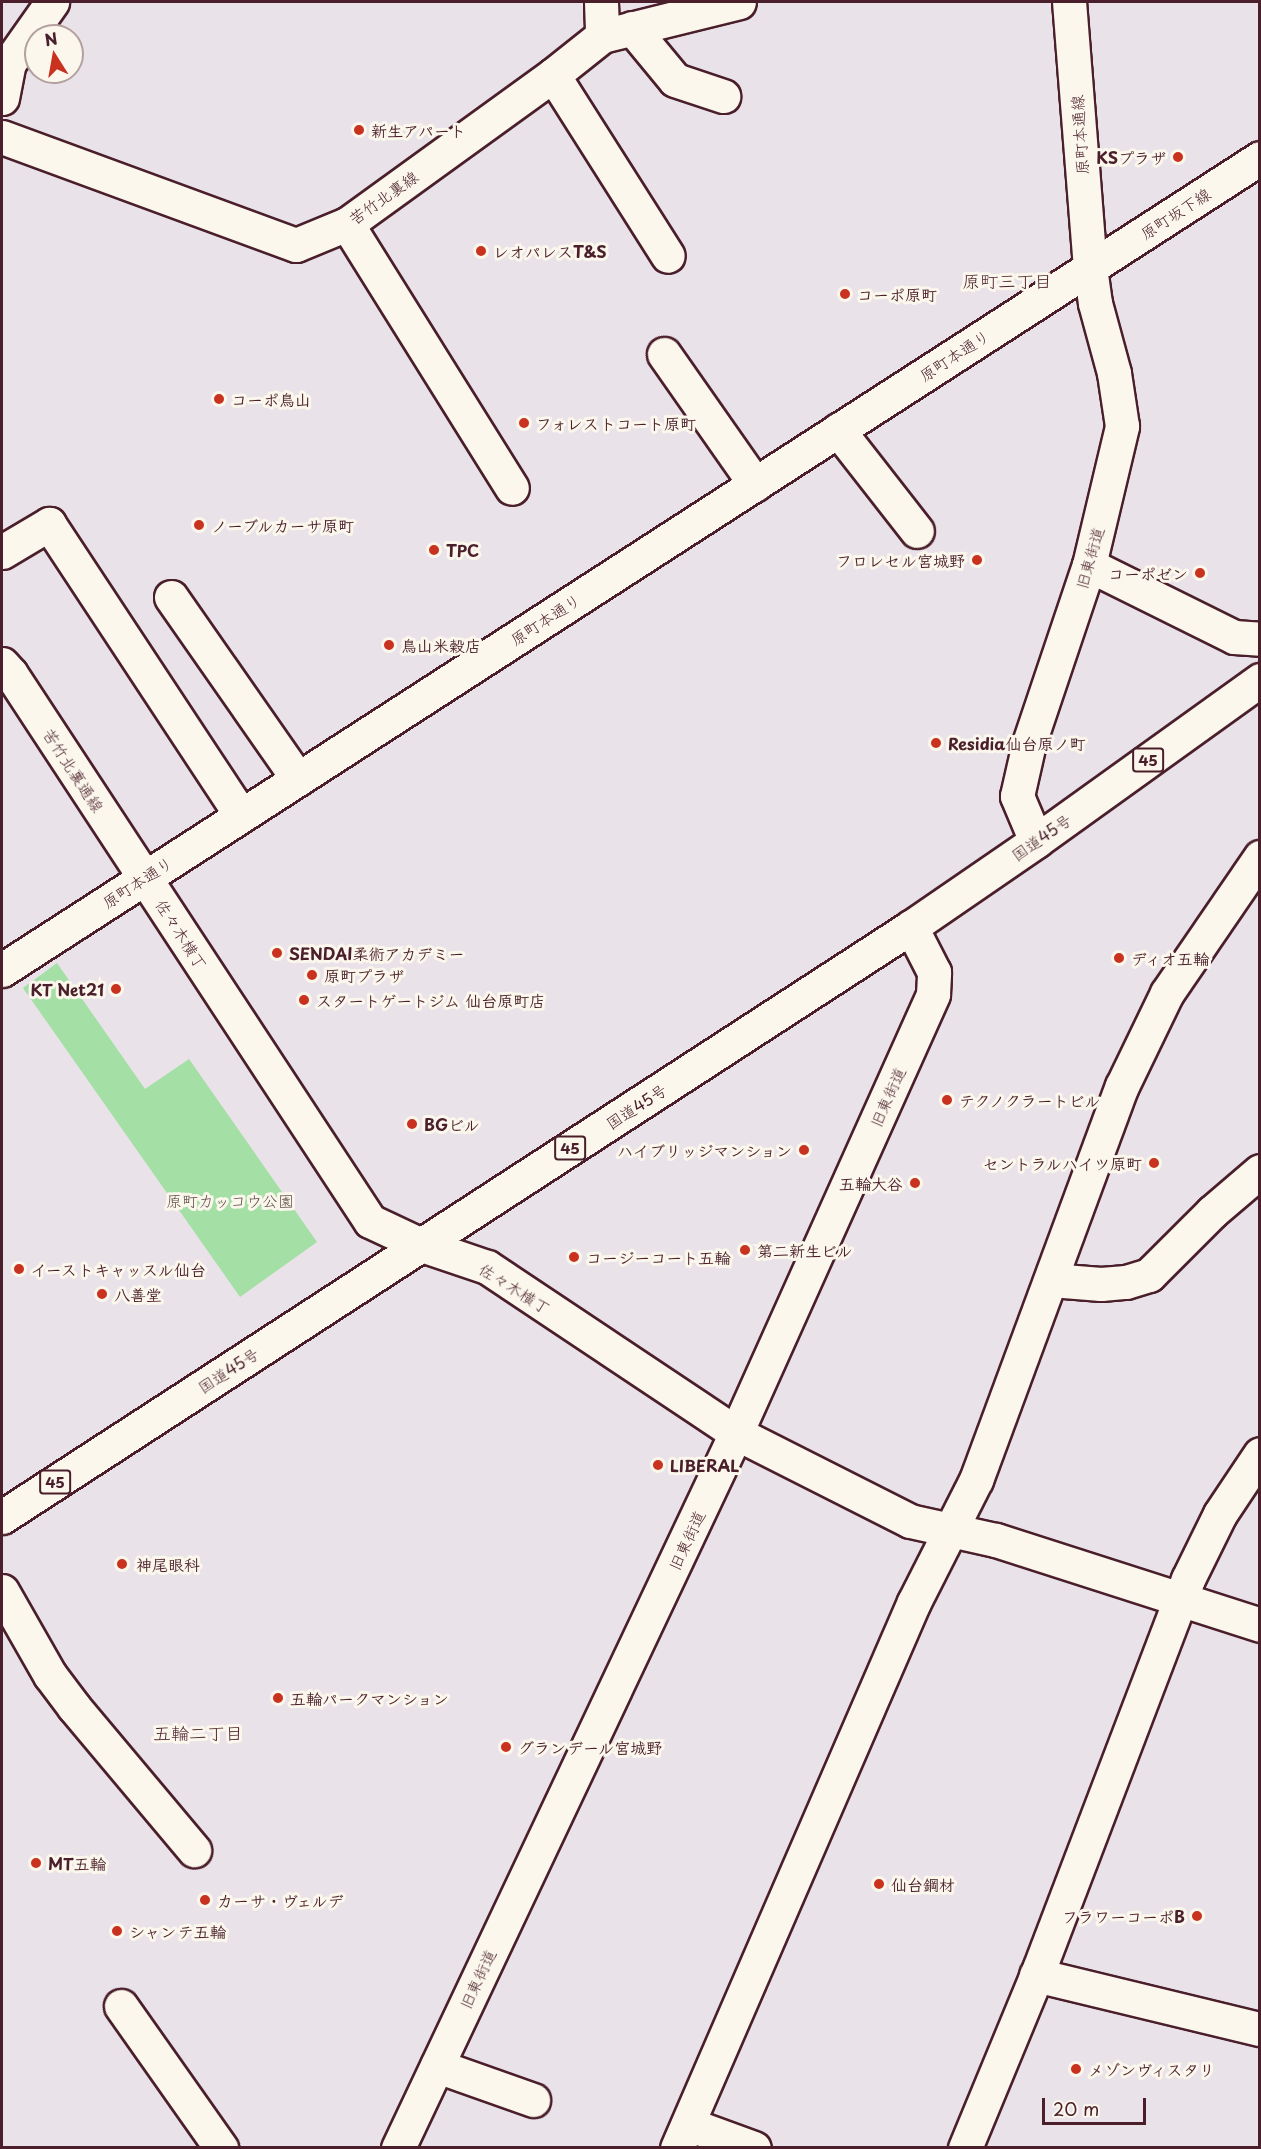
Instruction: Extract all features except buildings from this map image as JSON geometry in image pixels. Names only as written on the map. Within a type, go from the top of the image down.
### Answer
[{"type":"main road","points":[[2,98],[5,61],[52,2]]},
{"type":"main road","points":[[601,2],[617,32],[675,80],[723,96]]},
{"type":"main road","name":"苦竹北裏線","points":[[2,137],[297,245],[347,224],[553,75],[617,32],[739,2]]},
{"type":"main road","name":"原町本通線","points":[[1069,2],[1090,268]]},
{"type":"main road","points":[[553,75],[668,256]]},
{"type":"main road","name":"原町坂下線","points":[[1090,268],[1260,158]]},
{"type":"main road","points":[[347,224],[512,488]]},
{"type":"main road","name":"原町本通り","points":[[2,970],[1090,268]]},
{"type":"main road","name":"旧東街道","points":[[1036,841],[1017,796],[1029,743],[1089,565],[1122,426],[1114,373],[1095,303],[1090,268]]},
{"type":"main road","points":[[664,354],[755,484]]},
{"type":"main road","points":[[838,430],[917,531]]},
{"type":"main road","points":[[2,552],[48,524],[241,815]]},
{"type":"main road","points":[[1089,565],[1234,636],[1260,639]]},
{"type":"main road","points":[[171,597],[298,778]]},
{"type":"main road","name":"苦竹北裏通線","points":[[2,664],[11,674],[144,877]]},
{"type":"main road","name":"国道45号","points":[[2,1517],[911,927],[1036,841],[1260,680]]},
{"type":"main road","points":[[754,2148],[682,2136],[914,1602],[976,1480],[1122,1086],[1167,993],[1260,857]]},
{"type":"main road","name":"佐々木横丁","points":[[144,877],[370,1221],[419,1245],[487,1267],[736,1433],[910,1521],[996,1540],[1260,1625]]},
{"type":"main road","name":"旧東街道","points":[[398,2148],[736,1433],[933,994],[934,972],[911,927]]},
{"type":"main road","points":[[1051,1280],[1101,1284],[1126,1282],[1149,1275],[1212,1212],[1260,1171]]},
{"type":"main road","points":[[965,2148],[1036,1974],[1180,1600],[1220,1514],[1260,1454]]},
{"type":"main road","points":[[2,1591],[50,1675],[194,1850]]},
{"type":"main road","points":[[1036,1974],[1260,2029]]},
{"type":"main road","points":[[121,2006],[220,2148]]},
{"type":"main road","points":[[437,2066],[533,2100]]},
{"type":"green space","name":"原町カッコウ公園","points":[[57,963],[145,1089],[189,1059],[317,1242],[240,1297],[23,988]]},
{"type":"place","name":"新生アパート","points":[[359,130]]},
{"type":"place","name":"KSプラザ","points":[[1178,157]]},
{"type":"place","name":"レオパレスT&S","points":[[481,251]]},
{"type":"place","name":"コーポ原町","points":[[845,294]]},
{"type":"place","name":"コーポ鳥山","points":[[219,399]]},
{"type":"place","name":"フォレストコート原町","points":[[524,423]]},
{"type":"place","name":"ノーブルカーサ原町","points":[[199,525]]},
{"type":"place","name":"TPC","points":[[434,550]]},
{"type":"place","name":"フロレセル宮城野","points":[[977,560]]},
{"type":"place","name":"コーポゼン","points":[[1200,573]]},
{"type":"place","name":"鳥山米穀店","points":[[389,645]]},
{"type":"place","name":"Residia仙台原ノ町","points":[[936,743]]},
{"type":"place","name":"SENDAI柔術アカデミー","points":[[277,953]]},
{"type":"place","name":"ディオ五輪","points":[[1119,958]]},
{"type":"place","name":"原町プラザ","points":[[312,975]]},
{"type":"place","name":"KT Net21","points":[[116,989]]},
{"type":"place","name":"スタートゲートジム 仙台原町店","points":[[304,1000]]},
{"type":"place","name":"テクノクラートビル","points":[[947,1100]]},
{"type":"place","name":"BGビル","points":[[412,1124]]},
{"type":"place","name":"ハイブリッジマンション","points":[[804,1150]]},
{"type":"place","name":"セントラルハイツ原町","points":[[1154,1163]]},
{"type":"place","name":"五輪大谷","points":[[915,1183]]},
{"type":"place","name":"第二新生ビル","points":[[745,1250]]},
{"type":"place","name":"コージーコート五輪","points":[[574,1257]]},
{"type":"place","name":"イーストキャッスル仙台","points":[[19,1269]]},
{"type":"place","name":"八善堂","points":[[102,1294]]},
{"type":"place","name":"LIBERAL","points":[[658,1465]]},
{"type":"place","name":"神尾眼科","points":[[122,1564]]},
{"type":"place","name":"五輪パークマンション","points":[[278,1698]]},
{"type":"place","name":"グランデール宮城野","points":[[506,1747]]},
{"type":"place","name":"MT五輪","points":[[36,1863]]},
{"type":"place","name":"仙台鋼材","points":[[879,1884]]},
{"type":"place","name":"カーサ・ヴェルデ","points":[[205,1900]]},
{"type":"place","name":"フラワーコーポB","points":[[1197,1916]]},
{"type":"place","name":"シャンテ五輪","points":[[117,1931]]},
{"type":"place","name":"メゾンヴィスタリ","points":[[1076,2069]]},
{"type":"district","name":"原町三丁目","points":[[1007,281]]},
{"type":"district","name":"五輪二丁目","points":[[198,1733]]}]
